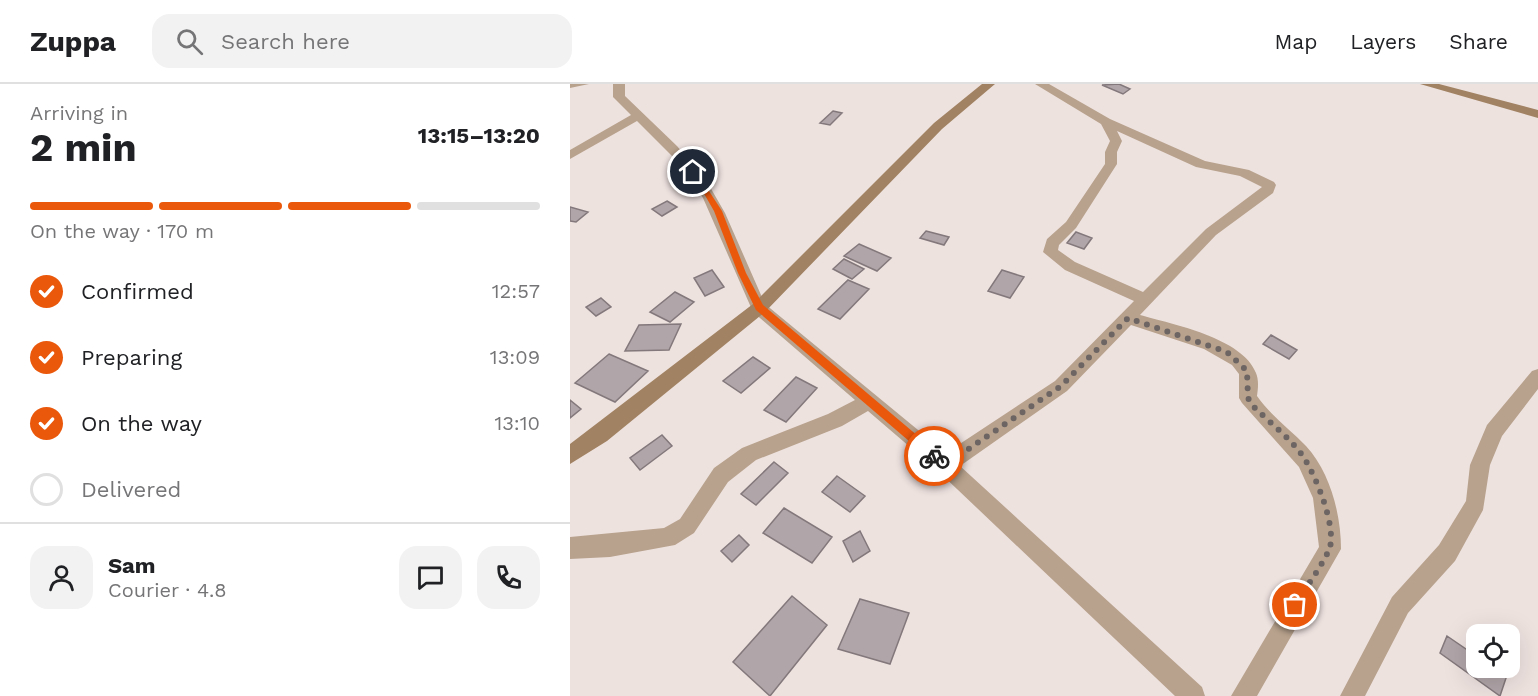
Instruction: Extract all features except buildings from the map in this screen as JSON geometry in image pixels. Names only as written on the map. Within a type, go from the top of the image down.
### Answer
[{"type":"main road","points":[[570,455],[600,435],[759,308],[938,126],[989,84]]},
{"type":"main road","points":[[1426,84],[1538,114]]},
{"type":"street","points":[[570,85],[584,84]]},
{"type":"street","points":[[619,84],[619,97],[684,160],[702,184],[718,211],[742,273],[759,308],[945,465],[1193,696]]},
{"type":"street","points":[[945,465],[1061,386],[1211,232],[1262,195],[1269,185],[1244,173],[1201,164],[1106,122],[1041,84]]},
{"type":"street","points":[[570,154],[640,115]]},
{"type":"street","points":[[1106,122],[1116,141],[1111,152],[1111,164],[1071,225],[1052,243],[1050,252],[1070,266],[1147,300]]},
{"type":"street","points":[[1128,318],[1227,352],[1242,364],[1249,379],[1248,398],[1302,454],[1312,473],[1326,511],[1331,531],[1330,549],[1243,696]]},
{"type":"street","points":[[1352,696],[1400,605],[1447,553],[1476,503],[1480,465],[1494,431],[1538,376]]},
{"type":"street","points":[[570,548],[610,546],[667,538],[687,526],[721,475],[749,454],[835,420],[870,400]]},
{"type":"way so far","points":[[934,456],[945,465],[1061,386],[1128,318],[1227,352],[1247,371],[1248,398],[1253,406],[1302,454],[1312,473],[1326,511],[1331,531],[1330,549],[1295,605]]},
{"type":"route","points":[[693,172],[718,211],[742,273],[759,308],[934,456]]}]
